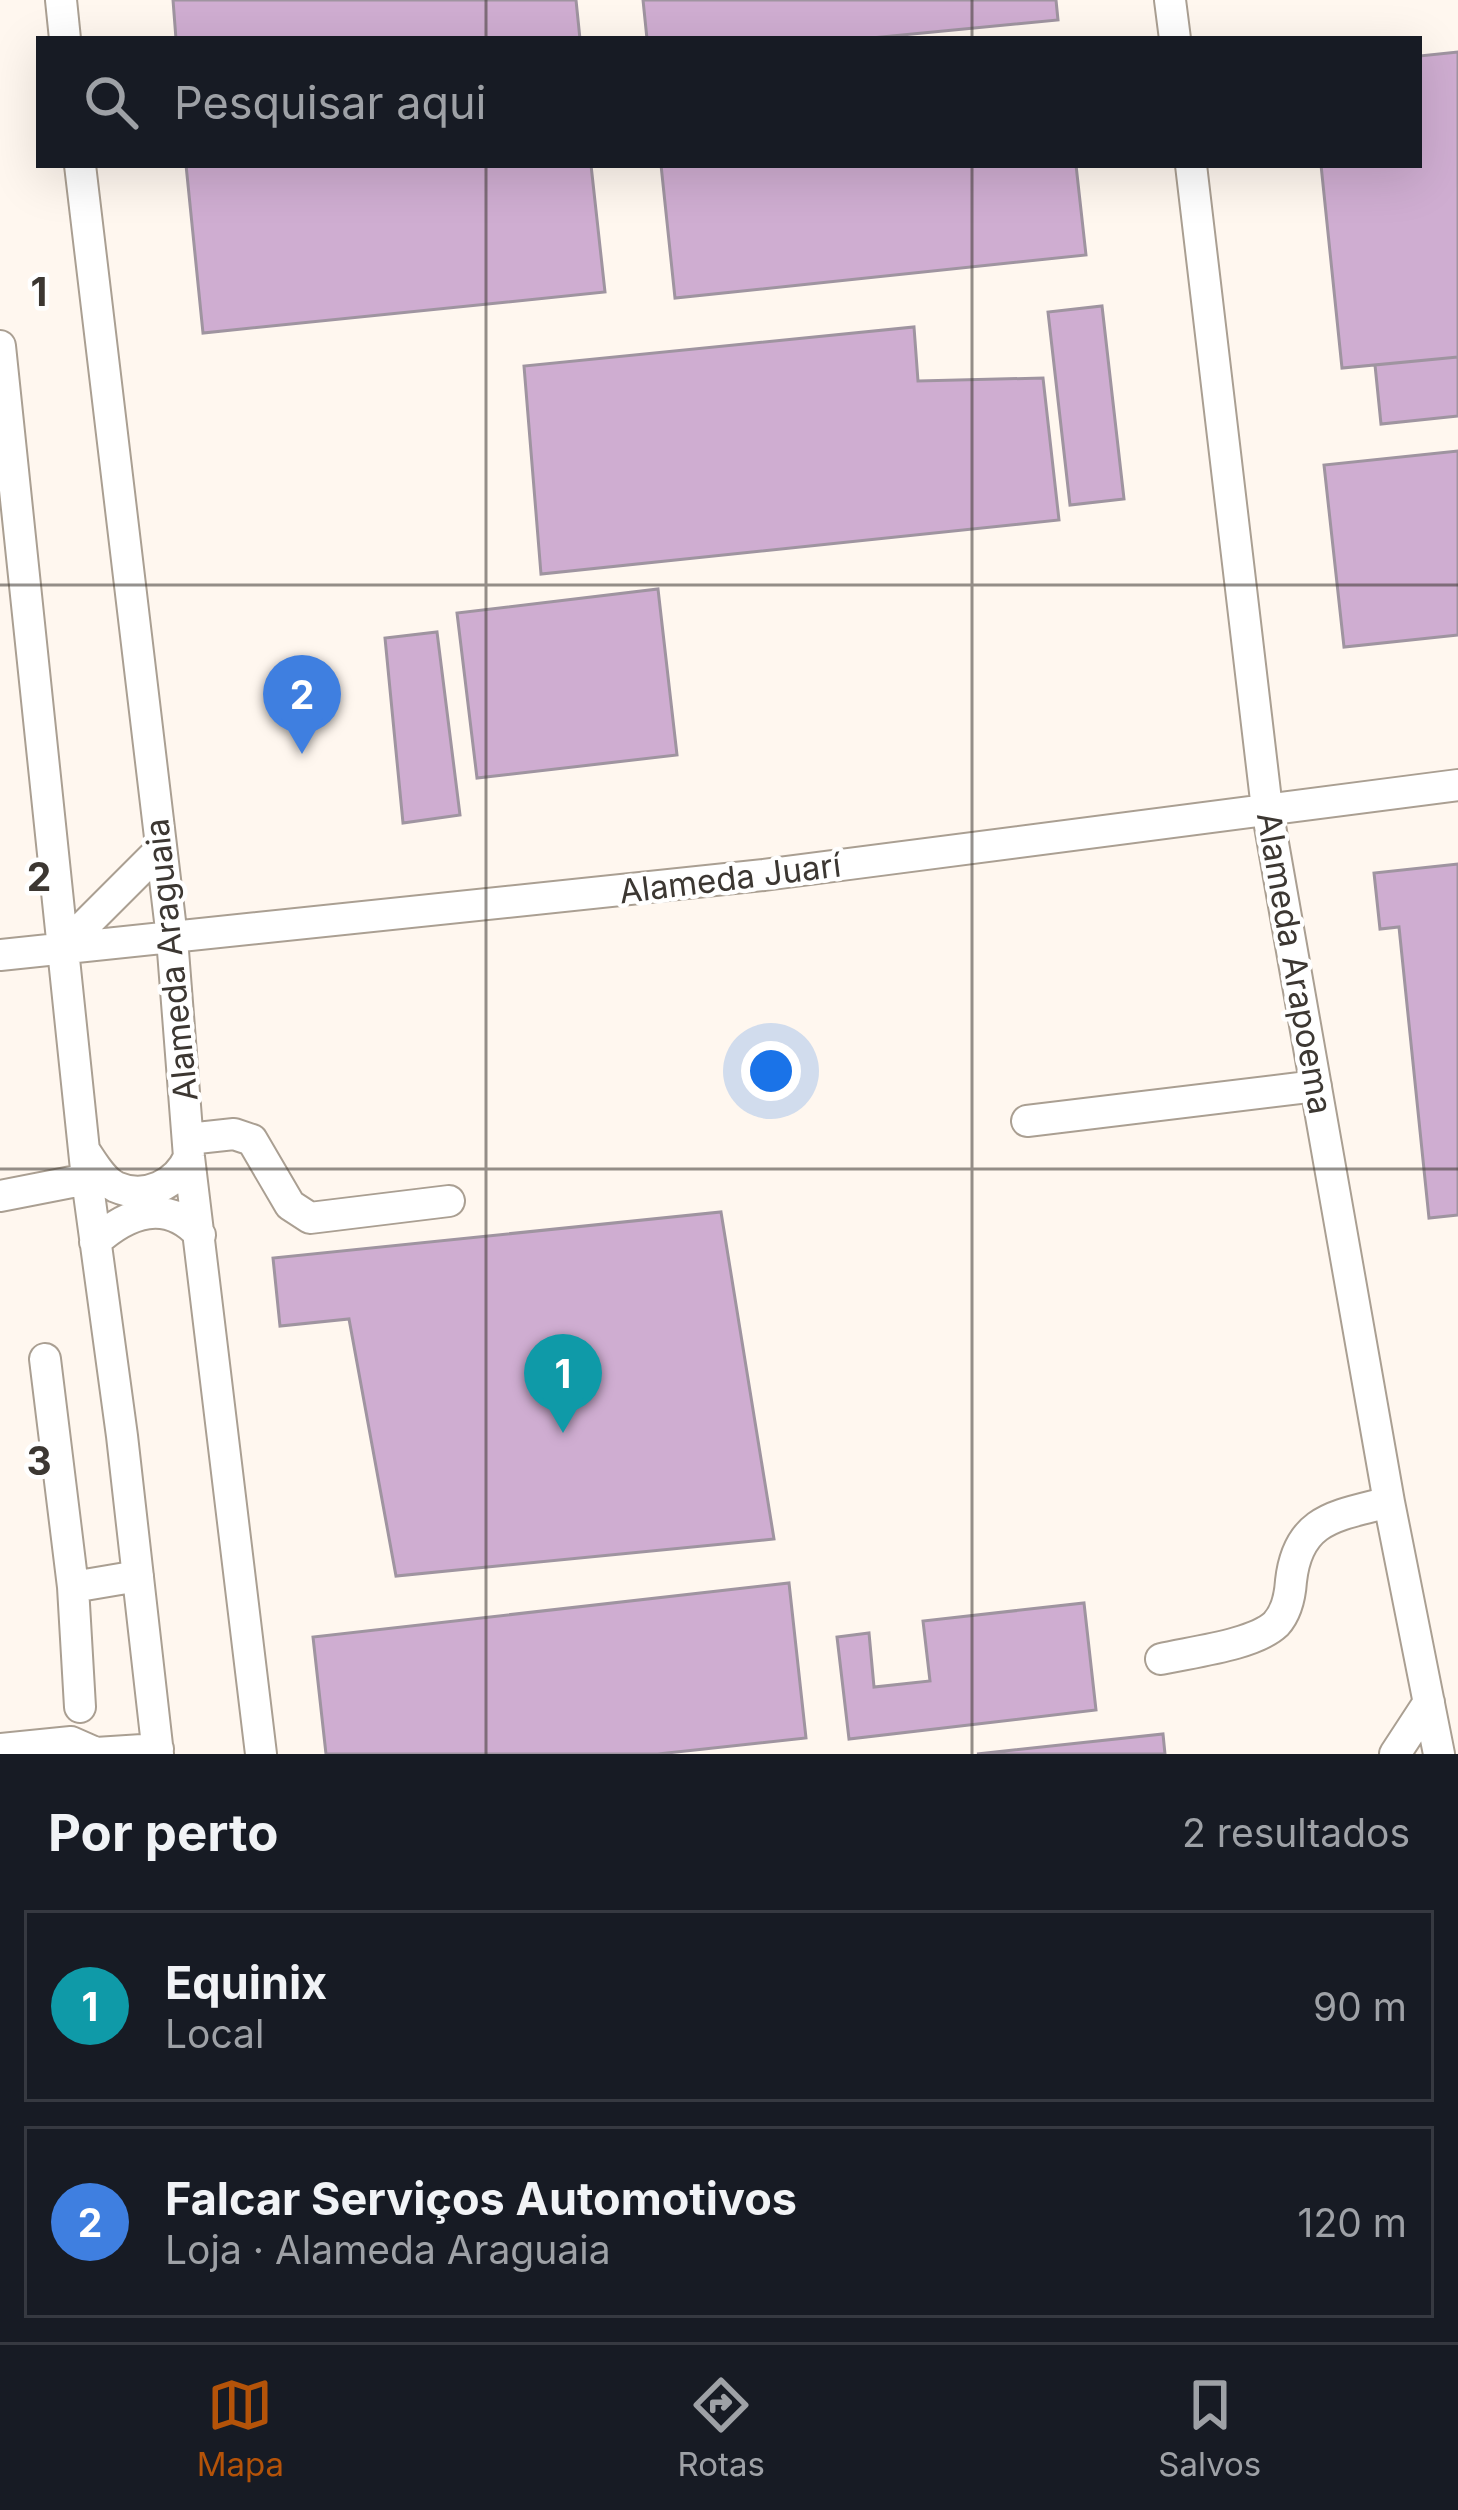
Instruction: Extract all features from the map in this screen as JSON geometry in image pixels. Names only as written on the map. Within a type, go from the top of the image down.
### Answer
[{"type":"street","points":[[61,0],[65,36]]},
{"type":"street","points":[[1170,0],[1175,36]]},
{"type":"street","name":"Alameda Araguaia","points":[[80,168],[172,938],[189,1148],[261,1754]]},
{"type":"street","name":"Alameda Arapoema","points":[[1191,168],[1267,809],[1389,1502],[1439,1754]]},
{"type":"street","points":[[0,346],[11,535],[158,1752],[96,1753],[70,1742],[0,1749]]},
{"type":"street","name":"Alameda Juarí","points":[[0,955],[764,875],[1458,785]]},
{"type":"street","points":[[63,947],[161,849]]},
{"type":"street","points":[[1027,1121],[1316,1086]]},
{"type":"street","points":[[86,1164],[115,1186],[162,1188],[177,1177],[189,1148],[233,1134],[252,1140],[290,1205],[310,1218],[449,1201]]},
{"type":"street","points":[[0,1196],[86,1164]]},
{"type":"street","points":[[95,1242],[120,1222],[151,1211],[184,1218],[200,1235]]},
{"type":"street","points":[[45,1359],[73,1587],[80,1707]]},
{"type":"street","points":[[1161,1659],[1246,1639],[1275,1624],[1289,1601],[1293,1559],[1306,1534],[1328,1518],[1389,1502]]},
{"type":"street","points":[[73,1587],[138,1576]]},
{"type":"street","points":[[1395,1754],[1429,1702]]},
{"type":"building","points":[[173,0],[576,0],[580,36],[176,36]]},
{"type":"building","points":[[643,0],[1056,0],[1058,20],[892,36],[647,36]]},
{"type":"building","points":[[1458,52],[1458,357],[1342,368],[1321,168],[1422,168],[1422,56]]},
{"type":"building","points":[[186,168],[591,168],[605,292],[203,333]]},
{"type":"building","points":[[661,168],[1076,168],[1086,255],[675,298]]},
{"type":"building","points":[[1102,306],[1124,499],[1070,505],[1048,312]]},
{"type":"building","points":[[914,327],[918,381],[1043,378],[1059,520],[541,574],[524,366]]},
{"type":"building","points":[[1458,357],[1458,416],[1381,424],[1375,365]]},
{"type":"building","points":[[1458,451],[1458,635],[1344,647],[1324,465]]},
{"type":"building","points":[[658,589],[677,755],[477,778],[457,613]]},
{"type":"building","points":[[437,632],[460,815],[403,823],[385,638]]},
{"type":"building","points":[[1458,864],[1458,1215],[1429,1218],[1399,927],[1380,929],[1374,873]]},
{"type":"building","points":[[721,1212],[774,1539],[396,1576],[349,1319],[280,1326],[273,1258]]},
{"type":"building","points":[[789,1583],[806,1738],[658,1754],[326,1754],[313,1637]]},
{"type":"building","points":[[1084,1603],[1096,1710],[849,1739],[837,1637],[869,1633],[874,1687],[930,1681],[923,1621]]},
{"type":"building","points":[[1163,1734],[1165,1754],[977,1754]]},
{"type":"place","name":"Falcar Serviços Automotivos","points":[[302,754]]},
{"type":"place","name":"Equinix","points":[[563,1433]]}]
